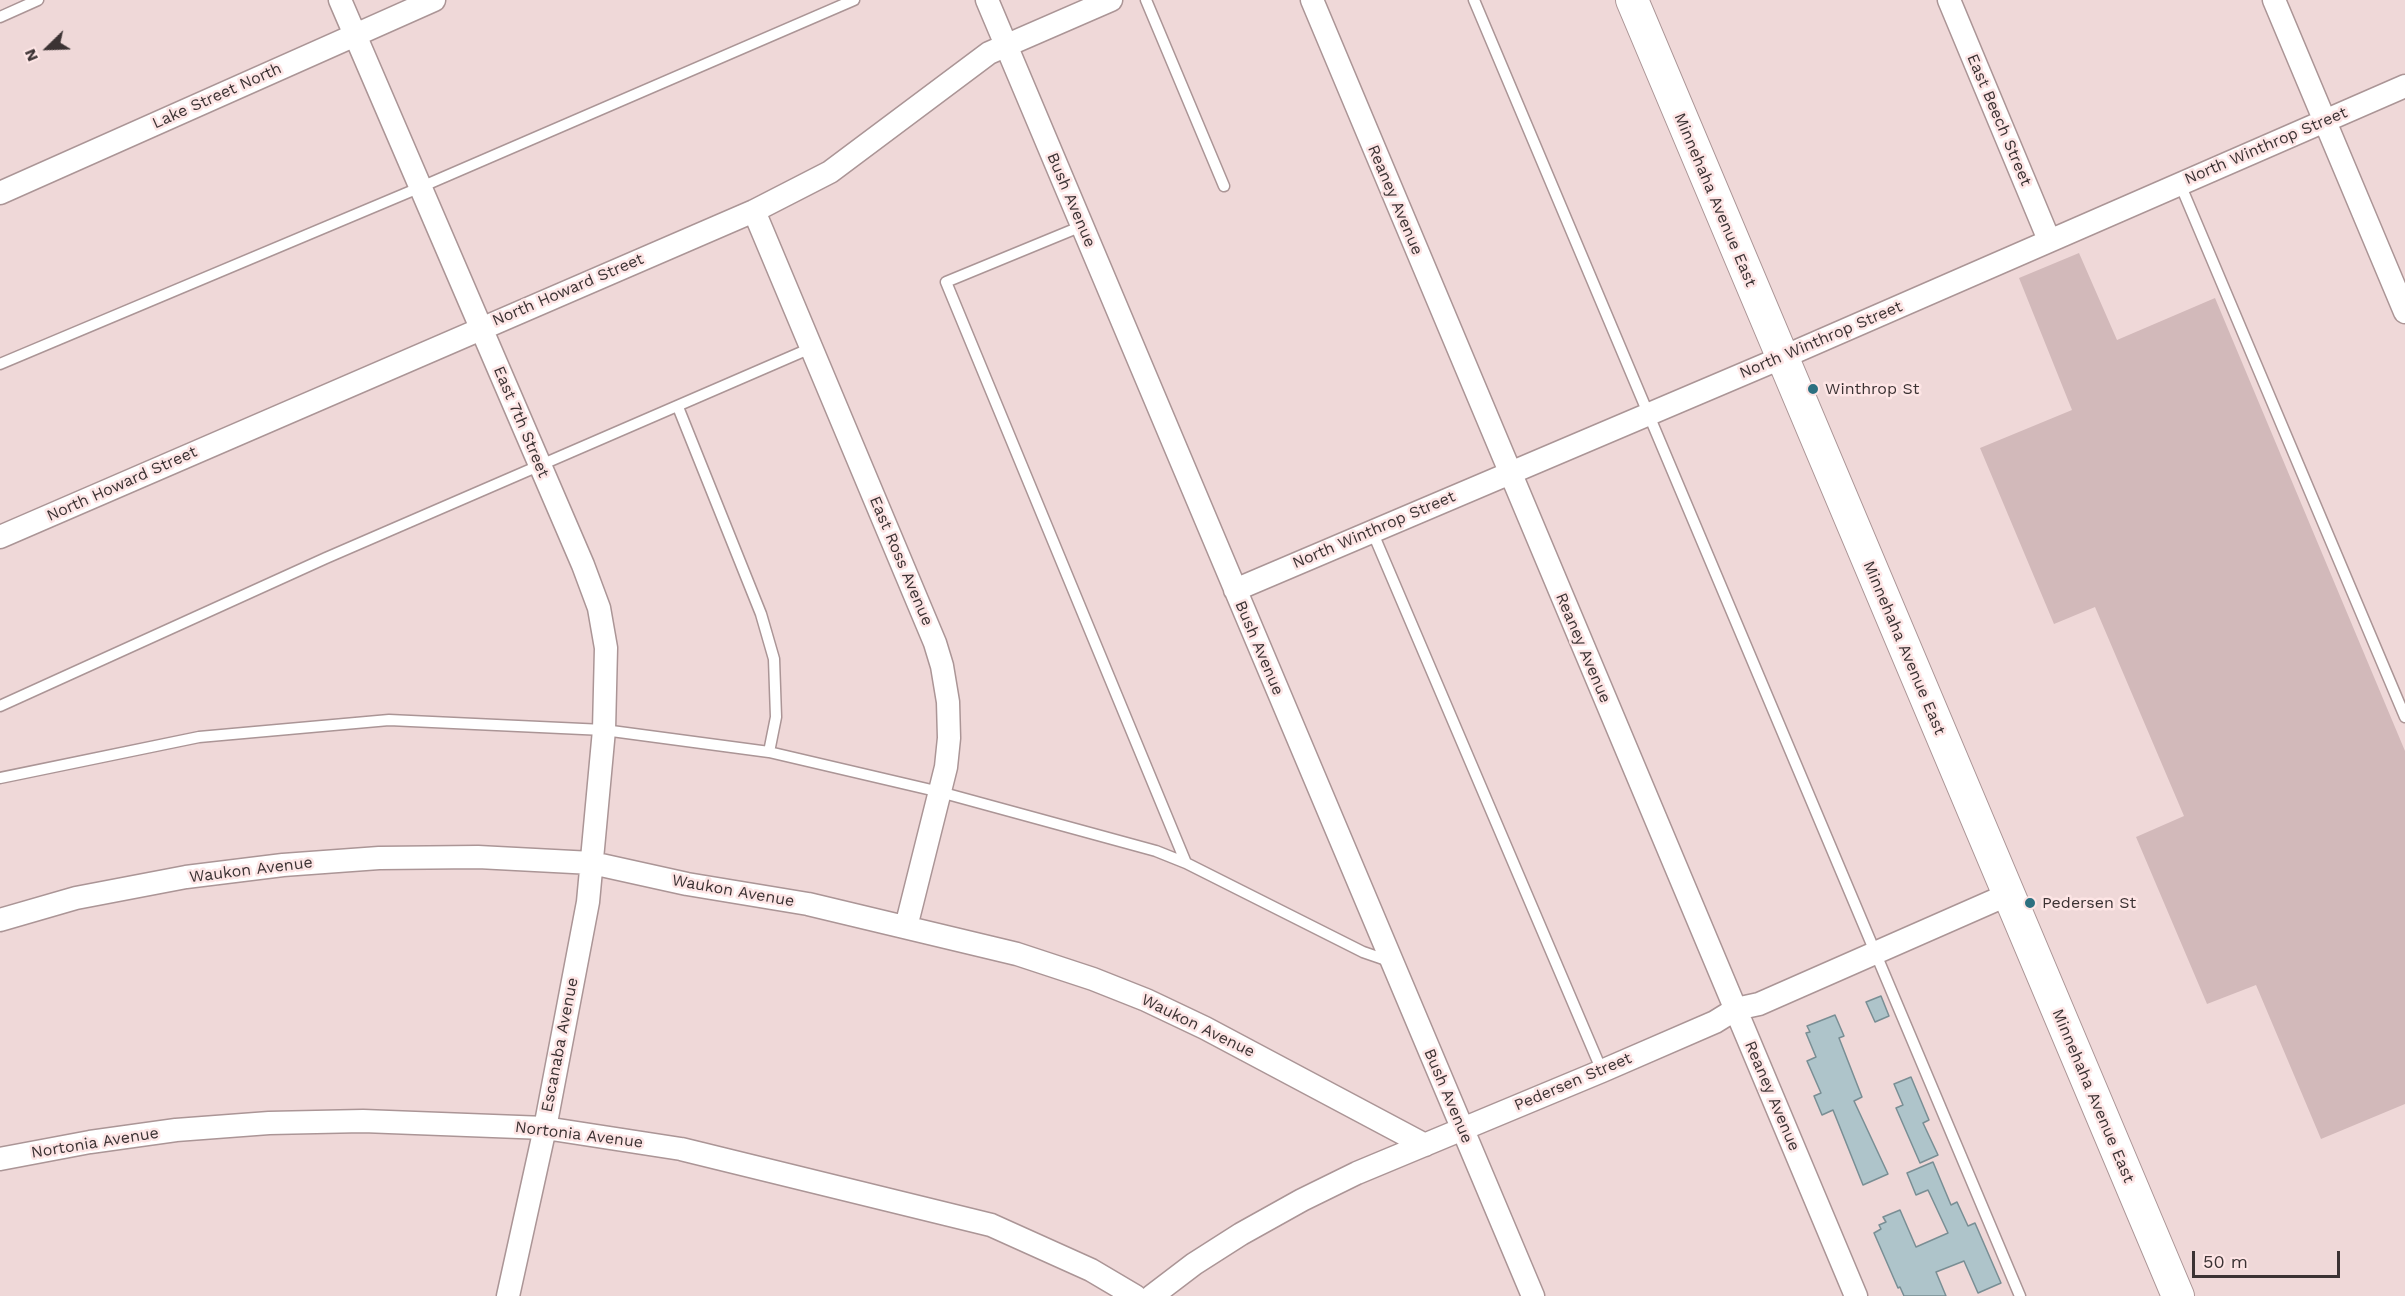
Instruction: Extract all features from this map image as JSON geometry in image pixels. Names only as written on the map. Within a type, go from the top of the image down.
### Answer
[{"type":"main road","name":"Minnehaha Avenue East","points":[[1632,0],[2007,895],[2178,1296]]},
{"type":"street","name":"East 7th Street","points":[[340,0],[583,565],[598,608],[606,648],[604,730],[592,863]]},
{"type":"street","name":"Lake Street North","points":[[0,193],[434,0]]},
{"type":"street","name":"Bush Avenue","points":[[987,0],[1533,1296]]},
{"type":"street","name":"North Howard Street","points":[[0,537],[754,211],[830,172],[982,57],[1111,0]]},
{"type":"street","name":"Reaney Avenue","points":[[1312,0],[1856,1296]]},
{"type":"street","name":"East Beech Street","points":[[1949,0],[2049,240]]},
{"type":"street","points":[[2274,0],[2405,312]]},
{"type":"street","name":"North Winthrop Street","points":[[1235,590],[1781,358],[2405,86]]},
{"type":"street","name":"East Ross Avenue","points":[[754,211],[935,643],[942,666],[948,702],[949,738],[946,767],[906,927]]},
{"type":"street","name":"Waukon Avenue","points":[[0,920],[76,898],[186,877],[283,864],[379,858],[478,857],[592,863],[687,884],[808,904],[1017,954],[1093,979],[1146,1000],[1205,1028],[1425,1145]]},
{"type":"street","name":"Escanaba Avenue","points":[[508,1296],[545,1128],[588,902],[592,863]]},
{"type":"street","name":"Pedersen Street","points":[[1152,1296],[1213,1252],[1292,1206],[1357,1173],[1602,1071],[1715,1022],[1736,1009],[1760,1004],[2007,895]]},
{"type":"street","name":"Nortonia Avenue","points":[[0,1159],[101,1140],[176,1130],[269,1123],[363,1121],[545,1128],[681,1149],[991,1225],[1091,1270],[1135,1296]]},
{"type":"lane","points":[[0,17],[38,0]]},
{"type":"lane","points":[[0,364],[421,187],[854,0]]},
{"type":"lane","points":[[1146,0],[1224,186]]},
{"type":"lane","points":[[1474,0],[2020,1296]]},
{"type":"lane","points":[[2180,183],[2405,717]]},
{"type":"lane","points":[[1082,226],[946,282],[1186,863]]},
{"type":"lane","points":[[0,706],[326,558],[812,348]]},
{"type":"lane","points":[[678,407],[761,614],[774,659],[776,717],[769,753]]},
{"type":"lane","points":[[1372,531],[1602,1071]]},
{"type":"lane","points":[[0,778],[199,737],[389,720],[604,730],[769,753],[940,792],[1156,851],[1186,863],[1363,952],[1392,962]]},
{"type":"shaded area","points":[[2079,253],[2117,340],[2215,298],[2405,751],[2405,1104],[2321,1139],[2256,985],[2207,1004],[2136,837],[2184,816],[2095,607],[2054,624],[1980,448],[2072,410],[2019,278]]},
{"type":"building","points":[[1881,996],[1889,1016],[1875,1022],[1866,1002]]},
{"type":"building","points":[[1835,1015],[1844,1036],[1839,1038],[1862,1097],[1854,1101],[1888,1174],[1863,1185],[1833,1110],[1822,1115],[1814,1096],[1821,1093],[1807,1061],[1816,1057],[1806,1033],[1810,1032],[1807,1026]]},
{"type":"building","points":[[1911,1077],[1929,1120],[1923,1123],[1938,1155],[1920,1163],[1896,1108],[1903,1105],[1894,1084]]},
{"type":"building","points":[[1933,1162],[1951,1205],[1957,1202],[1968,1226],[1975,1223],[2001,1283],[1978,1293],[1964,1261],[1936,1272],[1946,1296],[1904,1296],[1900,1287],[1898,1288],[1874,1233],[1881,1229],[1879,1225],[1886,1222],[1883,1217],[1900,1210],[1916,1247],[1948,1233],[1928,1190],[1916,1195],[1907,1173]]},
{"type":"place","name":"Winthrop St","points":[[1813,389]]},
{"type":"place","name":"Pedersen St","points":[[2030,903]]}]
